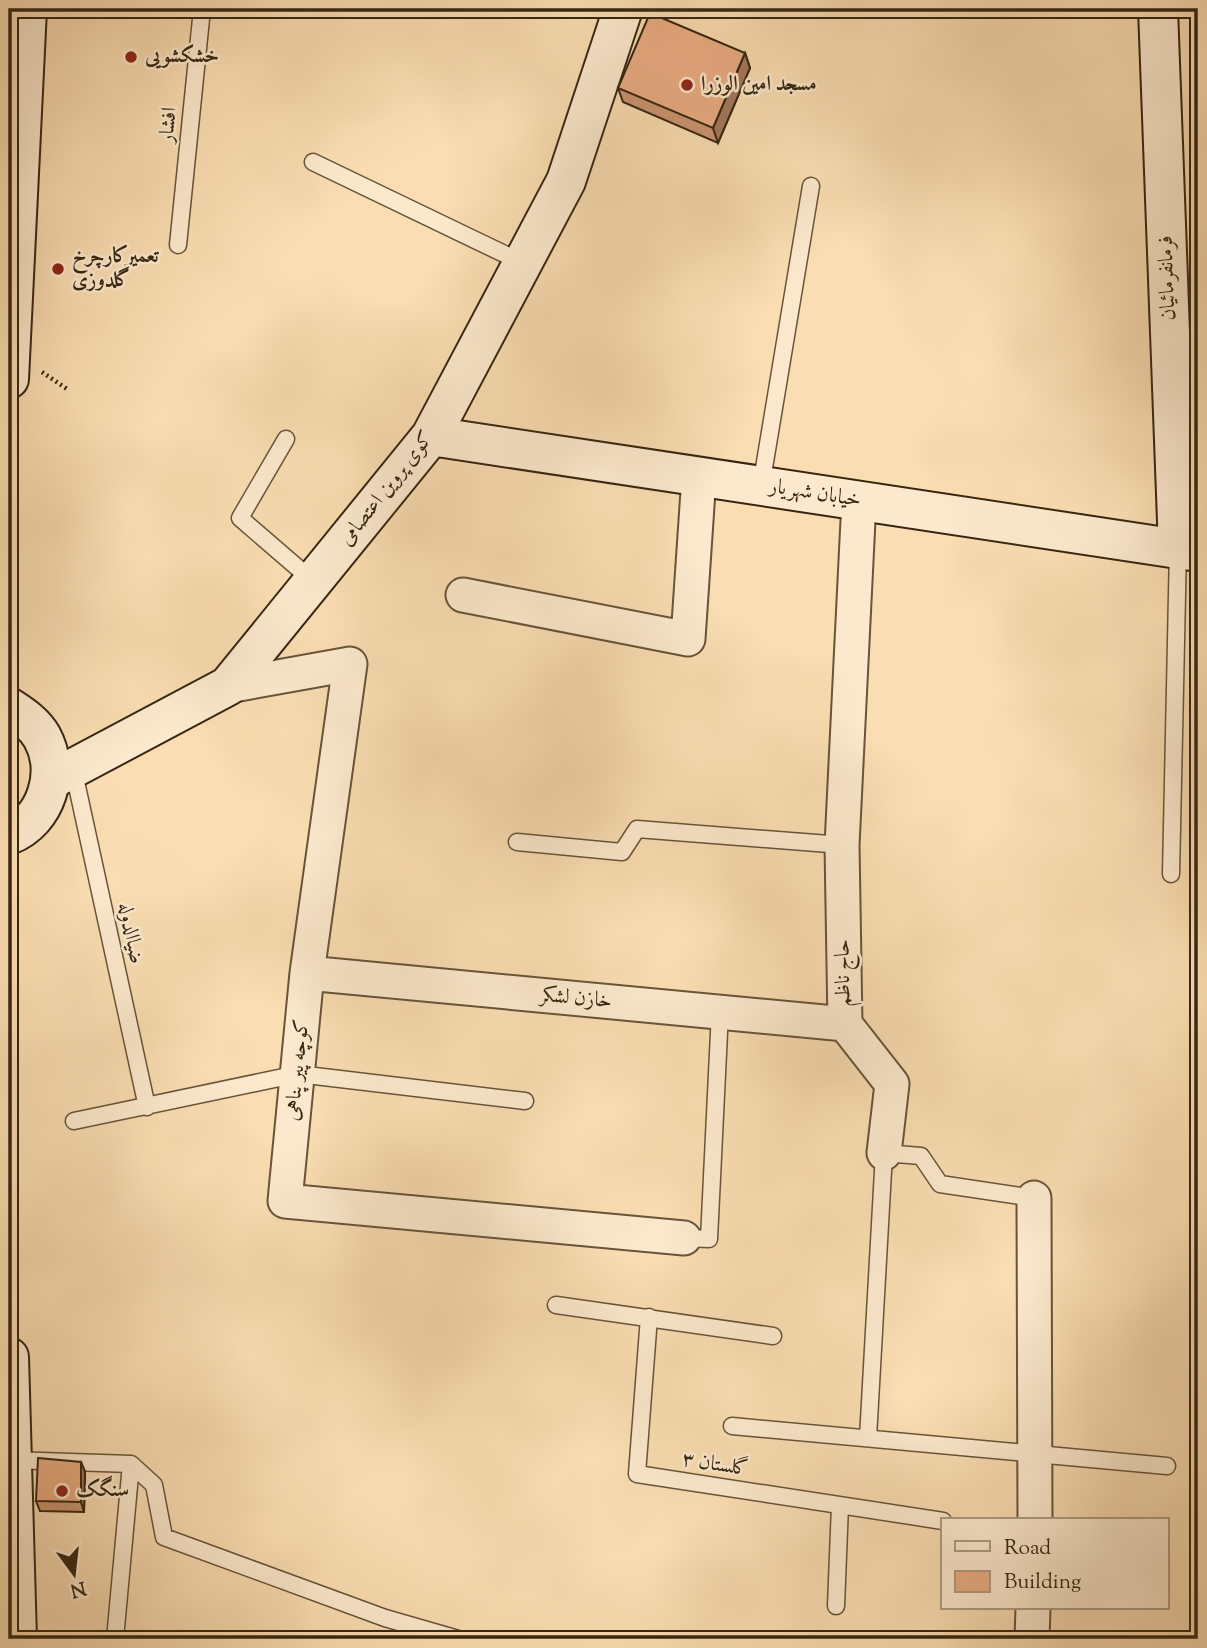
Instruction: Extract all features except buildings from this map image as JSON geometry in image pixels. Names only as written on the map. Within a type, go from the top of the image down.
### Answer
[{"type":"street","points":[[9,379],[27,9]]},
{"type":"street","name":"کوی پروین اعتصامی","points":[[62,774],[228,686],[431,436],[566,181],[623,9]]},
{"type":"street","name":"فرمانفرمائیان","points":[[1158,9],[1188,550]]},
{"type":"street","name":"خیابان شهریار","points":[[431,436],[1188,550]]},
{"type":"street","points":[[463,595],[688,639],[699,476]]},
{"type":"street","name":"حاج ناظم","points":[[859,500],[842,845],[845,1024],[892,1084],[884,1153]]},
{"type":"street","name":"کوچه پیر پناهی","points":[[228,686],[350,664],[307,973],[285,1201],[684,1238]]},
{"type":"street","points":[[9,707],[27,719],[41,735],[62,774],[34,818],[16,833],[9,835]]},
{"type":"street","name":"خازن لشکر","points":[[307,973],[845,1024]]},
{"type":"street","points":[[1034,1198],[1035,1518]]},
{"type":"street","points":[[9,1357],[14,1636]]},
{"type":"street","points":[[1032,1639],[1033,1610]]},
{"type":"lane","name":"افشار","points":[[178,245],[202,9]]},
{"type":"lane","points":[[313,162],[523,263]]},
{"type":"lane","points":[[761,486],[811,186]]},
{"type":"lane","points":[[286,439],[240,518],[313,581]]},
{"type":"lane","points":[[1171,874],[1188,550]]},
{"type":"lane","name":"ضیاالدوله","points":[[62,774],[147,1107]]},
{"type":"lane","points":[[517,842],[622,852],[637,829],[842,845]]},
{"type":"lane","points":[[684,1238],[709,1239],[720,1012]]},
{"type":"lane","points":[[74,1121],[298,1074],[525,1101]]},
{"type":"lane","points":[[868,1438],[884,1153],[921,1156],[940,1184],[1034,1198]]},
{"type":"lane","points":[[556,1305],[773,1336]]},
{"type":"lane","name":"گلستان ۳","points":[[649,1317],[637,1474],[941,1521]]},
{"type":"lane","points":[[732,1426],[1167,1466]]},
{"type":"lane","points":[[11,1460],[131,1464],[154,1485],[164,1537],[385,1618],[458,1639]]},
{"type":"lane","points":[[116,1639],[131,1464]]},
{"type":"lane","points":[[836,1606],[840,1505]]},
{"type":"place","name":"خشکشویی","points":[[131,57]]},
{"type":"place","name":"مسجد امین الوزرا","points":[[687,85]]},
{"type":"place","name":"تعمیرکارچرخ گلدوزی","points":[[58,269]]},
{"type":"place","name":"سنگک","points":[[62,1491]]}]
